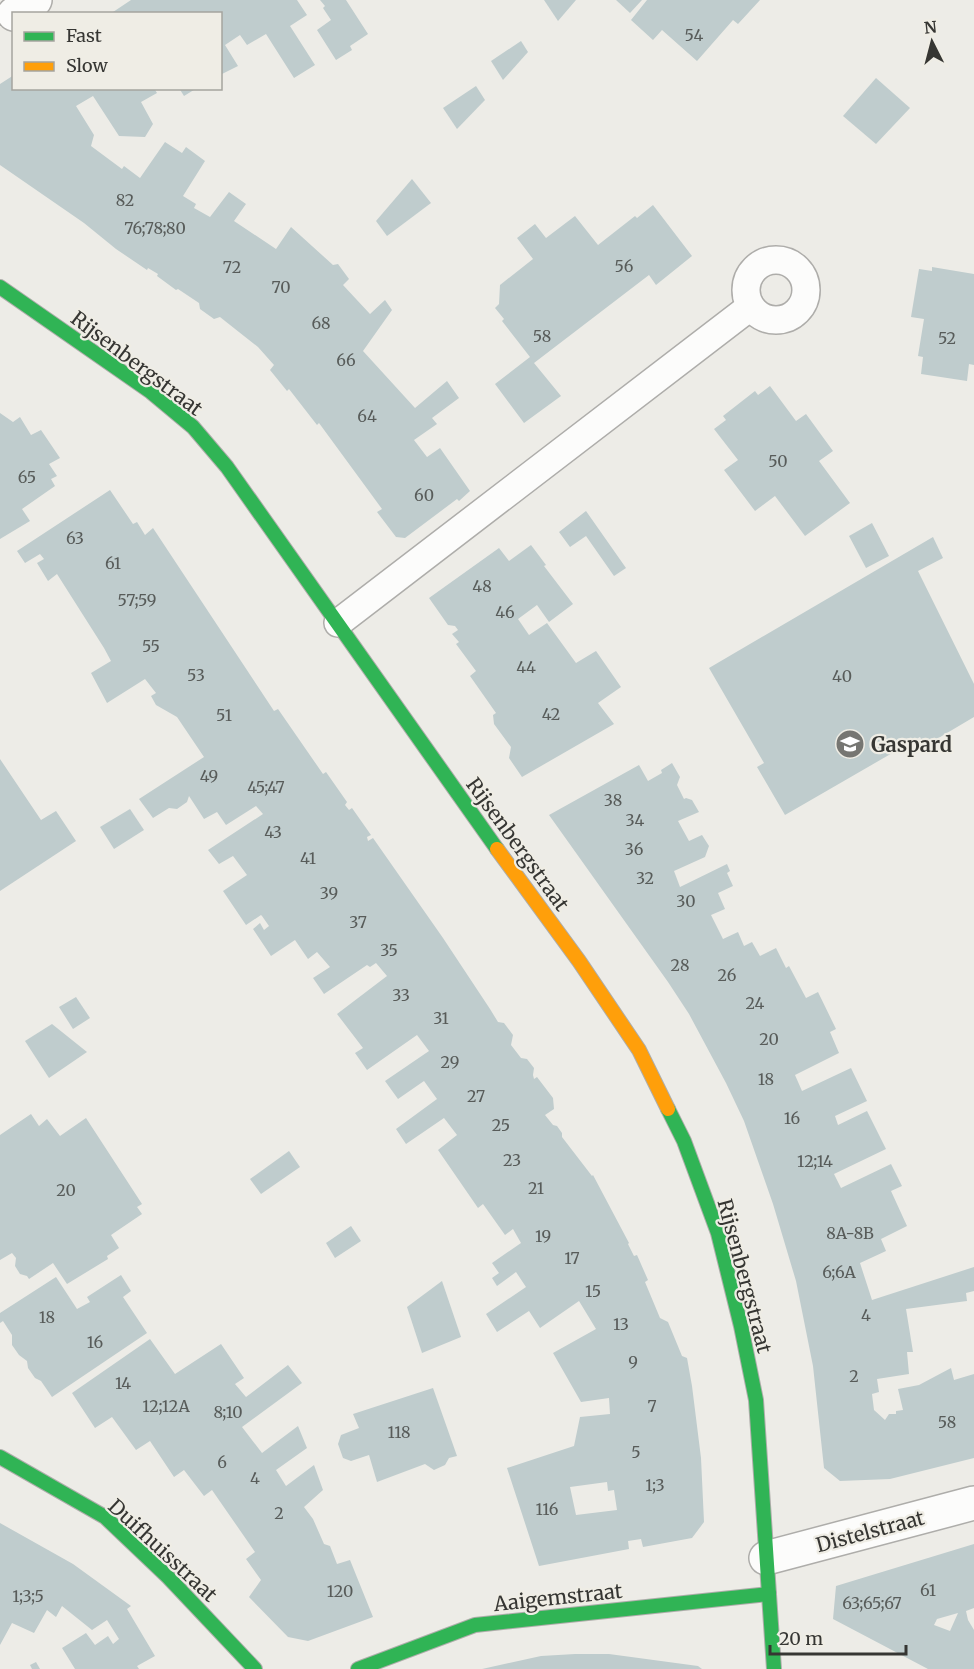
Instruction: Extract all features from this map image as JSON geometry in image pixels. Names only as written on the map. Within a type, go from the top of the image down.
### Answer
[{"type":"street","points":[[17,12],[34,0]]},
{"type":"street","name":"Rijsenbergstraat","points":[[0,287],[151,392],[193,427],[227,467],[462,800],[579,961],[639,1050],[684,1141],[718,1233],[741,1326],[756,1401],[774,1669]]},
{"type":"street","name":"Duifhuisstraat","points":[[0,1458],[105,1517],[168,1577],[255,1669]]},
{"type":"street","name":"Distelstraat","points":[[766,1558],[974,1503]]},
{"type":"street","name":"Aaigemstraat","points":[[358,1669],[476,1625],[769,1594]]},
{"type":"lane","points":[[338,623],[750,307]]},
{"type":"building","points":[[131,0],[297,0],[307,15],[290,26],[315,65],[294,78],[266,34],[247,45],[240,35],[225,45],[238,66],[222,74],[222,12],[113,12]]},
{"type":"building","points":[[320,0],[346,0],[368,34],[350,46],[352,50],[336,60],[317,30],[331,20]]},
{"type":"building","points":[[544,0],[576,0],[558,21]]},
{"type":"building","points":[[616,0],[642,0],[630,13]]},
{"type":"building","points":[[647,0],[760,0],[738,24],[733,20],[697,61],[662,30],[653,40],[631,20]]},
{"type":"building","points":[[521,41],[528,52],[503,80],[491,61]]},
{"type":"building","points":[[12,76],[12,90],[155,90],[157,93],[141,102],[153,124],[145,137],[119,136],[93,96],[76,106],[94,135],[91,146],[122,169],[124,166],[140,178],[165,142],[182,153],[186,147],[205,161],[183,196],[196,204],[194,208],[210,217],[229,192],[246,204],[234,221],[276,249],[291,227],[333,265],[338,264],[349,279],[343,285],[370,314],[385,300],[392,310],[363,351],[415,408],[447,381],[459,398],[432,418],[437,424],[414,440],[427,457],[440,448],[470,491],[405,538],[396,537],[377,512],[382,509],[319,423],[317,425],[289,389],[287,391],[270,370],[274,365],[258,347],[220,317],[214,319],[200,309],[199,303],[178,289],[176,290],[157,276],[158,274],[148,268],[147,270],[116,249],[84,223],[0,165],[0,84]]},
{"type":"building","points":[[876,78],[910,108],[876,144],[843,116]]},
{"type":"building","points":[[476,86],[485,100],[457,129],[443,108]]},
{"type":"building","points":[[180,90],[194,90],[184,96]]},
{"type":"building","points":[[412,179],[431,203],[387,236],[376,221]]},
{"type":"building","points":[[653,205],[692,256],[656,285],[649,275],[534,363],[561,396],[524,423],[495,384],[530,357],[502,321],[504,319],[495,308],[499,304],[500,285],[533,259],[517,238],[535,224],[546,238],[575,216],[598,245]]},
{"type":"building","points":[[932,267],[974,274],[974,365],[969,364],[967,381],[921,374],[923,357],[918,356],[924,319],[911,317],[919,269],[932,271]]},
{"type":"building","points":[[770,386],[796,421],[806,414],[833,451],[819,461],[850,503],[805,536],[775,496],[755,511],[724,470],[738,460],[714,429],[726,420],[723,416],[755,391],[758,395]]},
{"type":"building","points":[[0,413],[13,422],[20,417],[31,435],[41,430],[60,458],[49,464],[57,476],[51,479],[55,486],[22,509],[30,521],[0,539]]},
{"type":"building","points":[[110,490],[133,524],[137,522],[145,535],[153,528],[274,711],[278,709],[323,774],[326,772],[347,802],[345,805],[349,810],[352,808],[371,835],[367,837],[368,841],[373,838],[498,1022],[504,1023],[513,1035],[511,1045],[521,1058],[527,1059],[534,1068],[534,1079],[537,1077],[553,1098],[554,1109],[545,1115],[553,1125],[557,1126],[562,1137],[593,1175],[634,1256],[637,1255],[660,1318],[668,1322],[682,1356],[687,1358],[701,1458],[704,1522],[692,1538],[643,1547],[641,1539],[628,1541],[629,1549],[539,1566],[507,1468],[574,1446],[580,1417],[610,1414],[609,1398],[581,1402],[553,1353],[596,1329],[579,1301],[540,1328],[529,1311],[497,1332],[486,1314],[526,1287],[516,1272],[497,1286],[492,1278],[499,1273],[492,1263],[521,1243],[513,1229],[505,1235],[483,1204],[478,1208],[438,1150],[457,1135],[444,1118],[406,1144],[396,1129],[437,1099],[424,1081],[398,1099],[385,1081],[429,1051],[417,1035],[367,1070],[355,1053],[363,1048],[337,1014],[387,976],[376,963],[370,967],[367,965],[324,994],[313,978],[330,967],[317,952],[308,959],[295,940],[271,956],[253,929],[260,923],[264,930],[269,926],[262,916],[246,925],[223,891],[247,875],[233,856],[219,864],[208,850],[263,814],[256,806],[226,825],[217,812],[204,819],[189,796],[187,802],[177,809],[169,808],[153,818],[139,799],[204,757],[177,717],[156,705],[151,696],[156,693],[145,679],[107,703],[91,673],[111,661],[104,648],[57,574],[48,581],[37,563],[44,559],[40,554],[25,563],[17,551]],"holes":[[[607,1482],[608,1491],[614,1490],[617,1510],[576,1515],[570,1487]]]},
{"type":"building","points":[[586,511],[626,568],[614,576],[586,536],[570,547],[559,532]]},
{"type":"building","points":[[872,523],[889,556],[866,568],[849,536]]},
{"type":"building","points":[[933,537],[943,558],[918,571],[974,684],[974,717],[925,746],[920,737],[785,815],[757,767],[764,763],[709,668]]},
{"type":"building","points":[[531,545],[573,604],[549,622],[537,605],[518,619],[529,635],[547,623],[576,663],[596,651],[621,687],[598,703],[614,724],[522,777],[509,758],[511,747],[494,724],[493,715],[496,713],[470,676],[476,671],[456,644],[459,642],[452,634],[458,630],[455,626],[448,625],[429,598],[499,548],[509,561]]},
{"type":"building","points":[[0,759],[41,820],[56,811],[76,841],[0,891]]},
{"type":"building","points":[[672,763],[680,777],[677,785],[684,799],[692,800],[699,812],[678,821],[689,841],[702,835],[709,846],[705,857],[674,871],[680,887],[727,864],[730,871],[727,873],[733,886],[718,893],[725,909],[711,915],[723,939],[738,932],[744,946],[752,942],[760,956],[776,948],[786,968],[789,966],[806,998],[818,992],[836,1029],[830,1032],[839,1053],[795,1075],[802,1091],[851,1068],[867,1101],[835,1116],[838,1125],[867,1111],[886,1149],[834,1174],[841,1188],[891,1164],[902,1186],[891,1191],[907,1226],[881,1239],[886,1251],[860,1263],[872,1300],[974,1267],[974,1291],[966,1293],[967,1301],[906,1309],[913,1352],[907,1352],[909,1374],[877,1379],[879,1392],[872,1394],[874,1410],[885,1420],[889,1414],[896,1414],[896,1411],[903,1410],[898,1389],[919,1385],[951,1368],[954,1380],[974,1374],[974,1458],[890,1479],[840,1481],[824,1468],[813,1366],[796,1281],[773,1204],[744,1121],[689,1014],[549,815],[639,765],[648,781],[662,773],[661,770]]},
{"type":"building","points":[[130,809],[144,830],[114,849],[100,827]]},
{"type":"building","points":[[76,997],[90,1018],[73,1029],[59,1007]]},
{"type":"building","points":[[52,1024],[87,1052],[49,1078],[25,1041]]},
{"type":"building","points":[[31,1114],[39,1126],[47,1119],[60,1136],[86,1118],[142,1204],[137,1207],[142,1214],[111,1235],[119,1248],[107,1256],[108,1259],[67,1284],[53,1263],[29,1279],[20,1274],[15,1266],[16,1258],[12,1253],[0,1260],[0,1135]]},
{"type":"building","points":[[289,1151],[300,1167],[261,1194],[250,1179]]},
{"type":"building","points":[[351,1226],[361,1241],[335,1258],[326,1243]]},
{"type":"building","points":[[121,1275],[131,1291],[123,1297],[147,1333],[52,1397],[28,1368],[27,1361],[12,1345],[12,1335],[3,1321],[0,1323],[0,1313],[56,1277],[77,1309],[90,1302],[87,1297]]},
{"type":"building","points":[[442,1281],[461,1337],[422,1353],[407,1307]]},
{"type":"building","points":[[150,1339],[175,1374],[221,1344],[244,1378],[235,1384],[246,1397],[288,1365],[302,1383],[242,1427],[262,1453],[298,1426],[307,1448],[276,1470],[286,1486],[314,1465],[323,1490],[304,1507],[313,1519],[324,1544],[330,1546],[337,1564],[350,1560],[373,1617],[308,1641],[288,1637],[249,1597],[261,1580],[246,1559],[255,1552],[212,1490],[204,1496],[184,1470],[174,1477],[150,1441],[136,1450],[112,1417],[95,1428],[72,1393]]},
{"type":"building","points":[[433,1388],[457,1456],[449,1458],[445,1465],[434,1470],[425,1464],[377,1482],[369,1455],[351,1461],[343,1458],[338,1444],[341,1435],[359,1428],[353,1414]]},
{"type":"building","points":[[0,1523],[73,1564],[131,1606],[127,1609],[155,1656],[137,1666],[139,1669],[75,1669],[62,1648],[86,1633],[95,1645],[108,1636],[113,1644],[119,1639],[107,1620],[92,1630],[62,1606],[56,1617],[47,1610],[34,1633],[12,1623],[0,1645]]},
{"type":"building","points":[[974,1544],[974,1608],[966,1611],[974,1630],[974,1669],[928,1669],[833,1619],[836,1586]],"holes":[[[958,1613],[950,1631],[934,1625],[937,1619]]]},
{"type":"building","points":[[609,1654],[698,1666],[702,1669],[482,1669],[541,1656]]},
{"type":"building","points":[[36,1662],[40,1669],[32,1669],[30,1665]]},
{"type":"traffic: fast","points":[[0,287],[151,392],[193,427],[227,467],[497,849]]},
{"type":"traffic: fast","points":[[668,1109],[684,1141],[718,1233],[756,1400],[774,1669]]},
{"type":"traffic: fast","points":[[0,1457],[105,1517],[168,1577],[255,1669]]},
{"type":"traffic: fast","points":[[358,1669],[475,1625],[769,1594]]},
{"type":"traffic: slow","points":[[497,849],[579,961],[639,1050],[668,1109]]},
{"type":"place","name":"Gaspard","points":[[850,744]]}]
